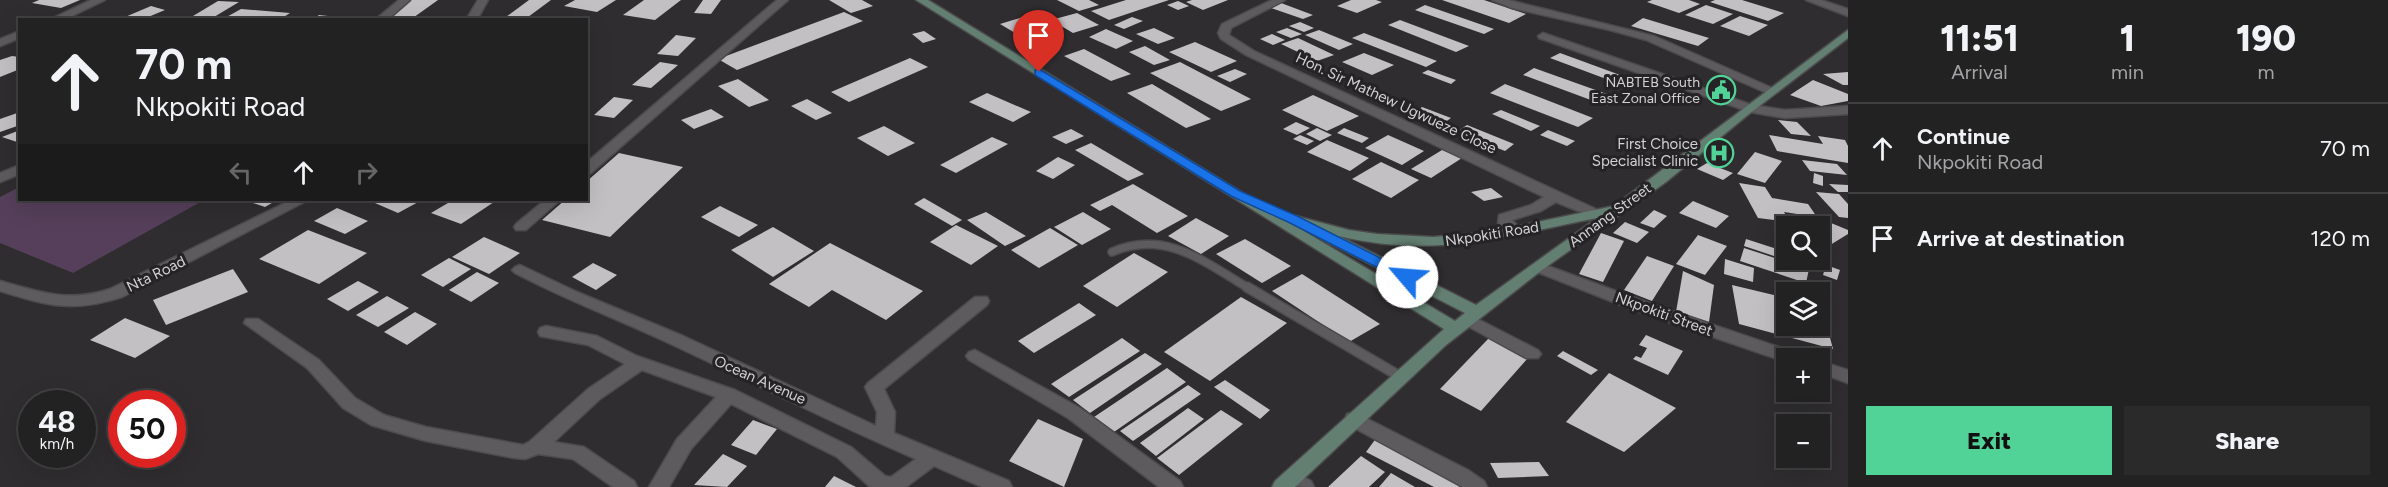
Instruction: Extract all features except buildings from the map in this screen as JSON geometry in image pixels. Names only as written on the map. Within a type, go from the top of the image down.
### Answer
[{"type":"main road","points":[[921,0],[1235,193],[1354,270],[1467,320]]},
{"type":"main road","name":"Annang Street","points":[[1292,484],[1354,419],[1467,320],[1620,209],[1848,33]]},
{"type":"main road","points":[[1235,193],[1373,260],[1467,320]]},
{"type":"main road","name":"Nkpokiti Road","points":[[1292,219],[1322,229],[1402,243],[1474,239],[1620,209]]},
{"type":"main road","points":[[1354,270],[1402,243]]},
{"type":"street","points":[[59,18],[100,0]]},
{"type":"street","points":[[382,18],[405,0]]},
{"type":"street","points":[[472,18],[483,0]]},
{"type":"street","points":[[588,168],[783,0]]},
{"type":"street","name":"Hon. Sir Mathew Ugwueze Close","points":[[1280,0],[1226,26],[1223,33],[1225,37],[1250,53],[1551,195]]},
{"type":"street","points":[[1497,0],[1525,9],[1617,28],[1650,38],[1773,91]]},
{"type":"street","points":[[1811,0],[1848,13]]},
{"type":"street","points":[[0,43],[18,35]]},
{"type":"street","points":[[1543,36],[1750,108],[1785,114],[1848,110]]},
{"type":"street","points":[[0,178],[18,170]]},
{"type":"street","points":[[1517,232],[1505,223],[1504,218],[1549,202],[1551,195],[1593,213]]},
{"type":"street","name":"Nta Road","points":[[0,286],[75,302],[96,299],[116,293],[299,201]]},
{"type":"street","points":[[521,227],[552,201]]},
{"type":"street","name":"Nkpokiti Street","points":[[1537,267],[1637,305],[1776,352]]},
{"type":"street","name":"Ocean Avenue","points":[[520,270],[571,296],[677,340],[884,438],[1002,487]]},
{"type":"street","points":[[884,438],[886,412],[874,387],[981,301]]},
{"type":"street","points":[[1467,320],[1532,354]]},
{"type":"street","points":[[252,323],[313,364],[349,403],[378,420],[426,434],[514,452],[525,452],[536,447],[594,394],[640,363]]},
{"type":"street","points":[[546,332],[591,340],[640,363],[729,395],[844,452],[876,481],[883,484],[894,485],[932,458]]},
{"type":"street","points":[[975,356],[1074,413],[1173,487]]},
{"type":"street","points":[[1830,371],[1848,377]]},
{"type":"street","points":[[659,487],[677,453],[729,395]]},
{"type":"street","points":[[1354,419],[1461,475],[1477,487]]},
{"type":"street","points":[[536,447],[577,452],[627,487]]},
{"type":"lane","points":[[1112,252],[1131,244],[1160,243],[1197,258],[1401,377]]},
{"type":"shaded area","points":[[18,188],[18,201],[202,201],[73,273],[0,243],[0,197]]},
{"type":"place","name":"NABTEB South East Zonal Office","points":[[1721,90]]},
{"type":"place","name":"First Choice Specialist Clinic","points":[[1719,153]]},
{"type":"route","points":[[1039,72],[1235,193],[1407,277]]}]
